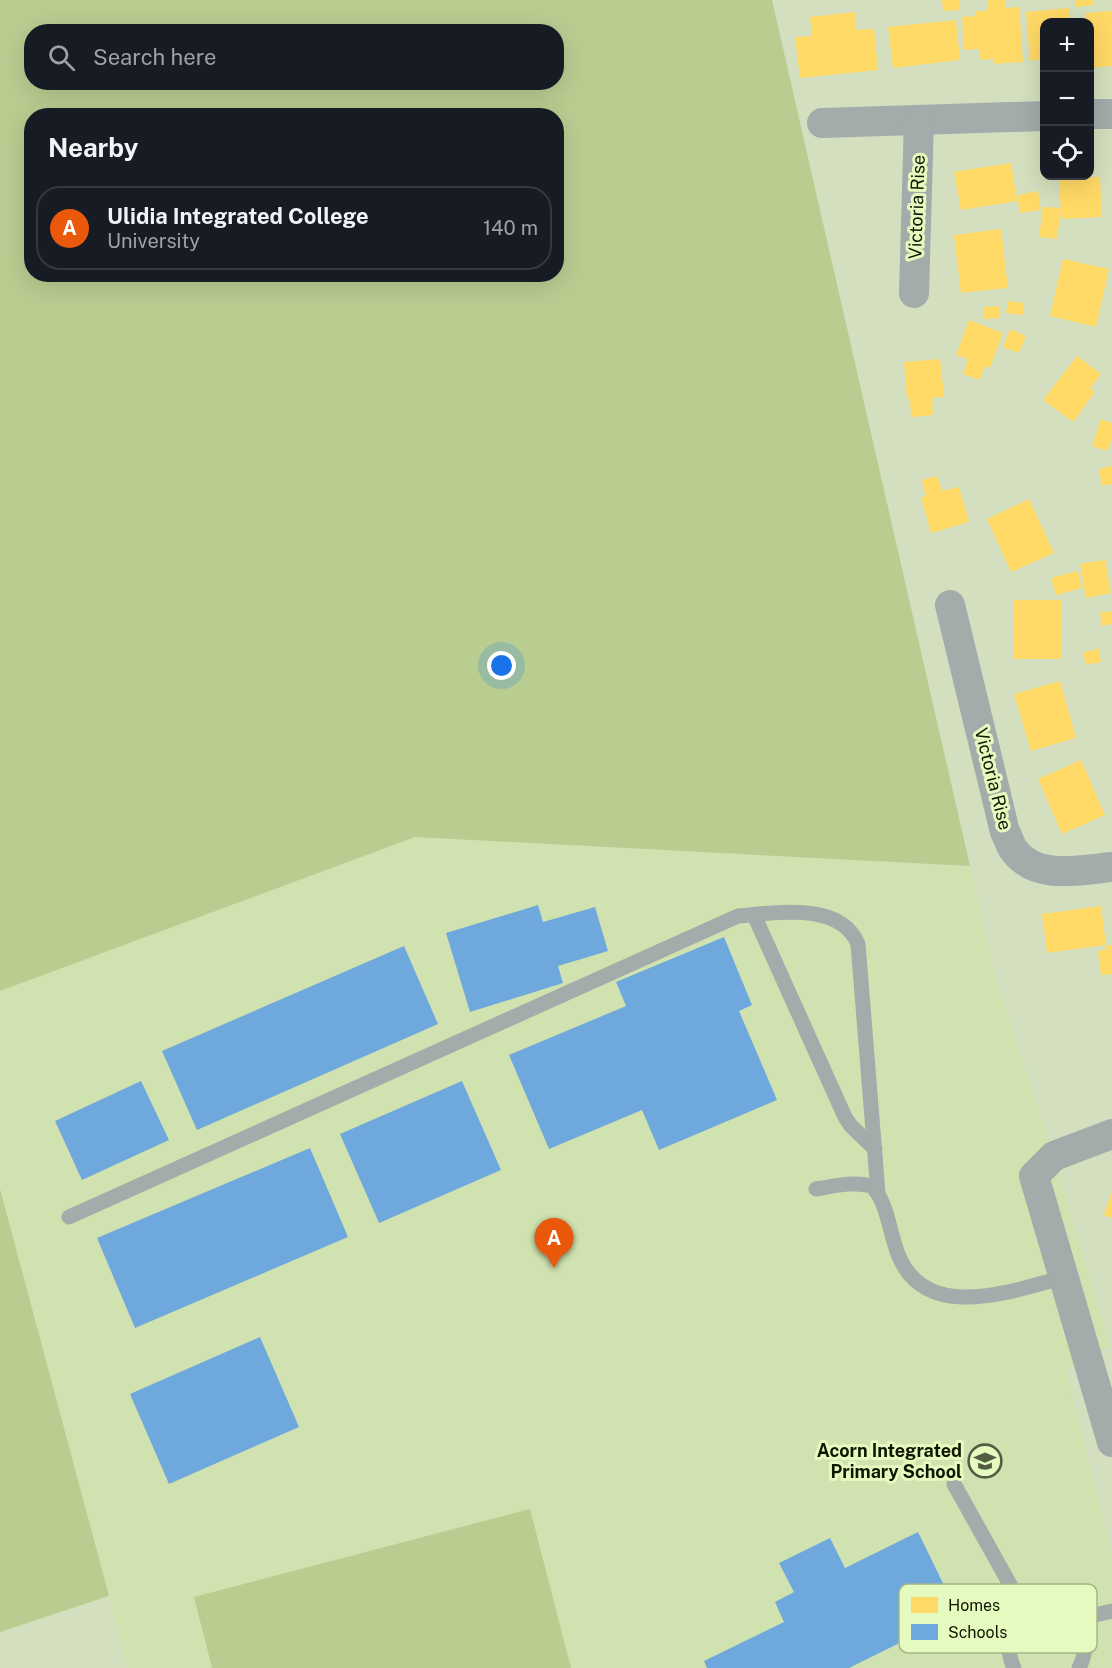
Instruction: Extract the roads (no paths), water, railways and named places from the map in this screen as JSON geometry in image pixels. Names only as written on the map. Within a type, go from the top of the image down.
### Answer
[{"type":"street","points":[[1094,114],[1112,114]]},
{"type":"street","points":[[822,123],[1040,116]]},
{"type":"street","name":"Victoria Rise","points":[[914,293],[919,120]]},
{"type":"street","name":"Victoria Rise","points":[[950,605],[1005,832],[1014,850],[1027,863],[1043,870],[1058,872],[1112,867]]},
{"type":"street","points":[[1111,1437],[1034,1176],[1054,1156],[1112,1134]]},
{"type":"lane","points":[[69,1218],[738,916],[797,913],[828,916],[844,924],[854,936],[860,953],[878,1193],[902,1264],[912,1278],[924,1287],[942,1294],[968,1298],[993,1295],[1065,1277]]},
{"type":"lane","points":[[754,915],[845,1117],[875,1149]]},
{"type":"lane","points":[[816,1189],[862,1183],[872,1186],[878,1193]]},
{"type":"lane","points":[[954,1484],[1010,1584]]},
{"type":"lane","points":[[1097,1614],[1112,1611]]},
{"type":"lane","points":[[1009,1653],[1014,1668]]},
{"type":"lane","points":[[1079,1668],[1085,1653]]},
{"type":"place","name":"Ulidia Integrated College","points":[[554,1268]]},
{"type":"place","name":"Acorn Integrated Primary School","points":[[985,1461]]}]
